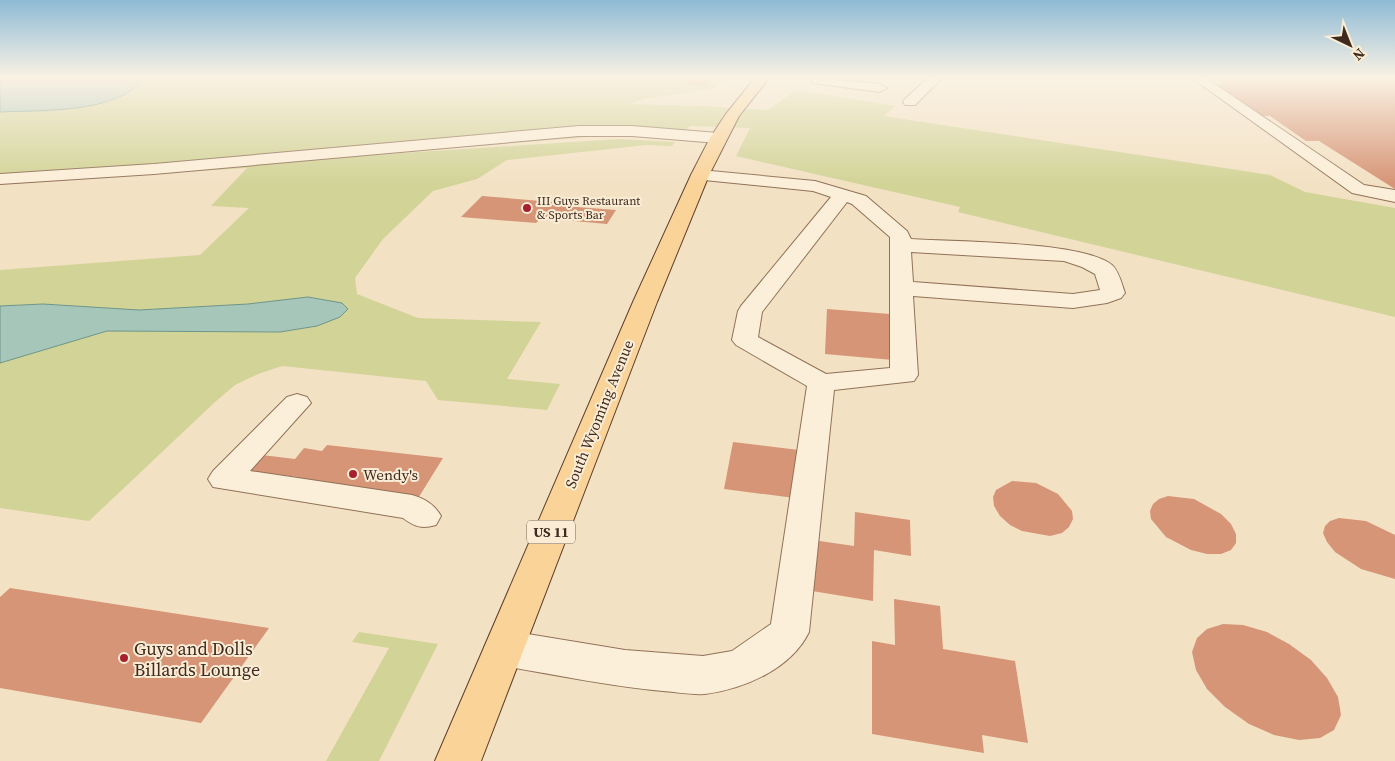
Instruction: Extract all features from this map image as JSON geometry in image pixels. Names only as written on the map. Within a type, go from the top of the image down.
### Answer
[{"type":"main road","name":"South Wyoming Avenue","points":[[458,761],[645,302],[700,175],[718,138],[733,114]]},
{"type":"lane","points":[[1249,114],[1358,189],[1395,196]]},
{"type":"lane","points":[[0,179],[144,170],[579,131],[632,130],[718,138]]},
{"type":"lane","points":[[700,175],[815,186],[859,200],[900,235],[904,375],[821,383],[745,340],[750,311],[843,195]]},
{"type":"lane","points":[[901,244],[1065,255],[1090,262],[1105,270],[1113,293],[1099,298],[1073,301],[902,288]]},
{"type":"lane","points":[[504,648],[625,669],[703,675],[740,668],[771,648],[789,632],[821,383]]},
{"type":"lane","points":[[297,403],[224,479],[412,507],[424,516]]},
{"type":"green space","points":[[0,114],[887,114],[884,116],[1270,175],[1305,192],[1395,208],[1395,317],[958,212],[960,207],[736,156],[750,128],[690,126],[676,139],[615,135],[341,157],[619,139],[675,142],[672,146],[646,145],[507,160],[477,179],[433,191],[383,239],[355,278],[357,294],[418,318],[541,322],[507,379],[560,384],[547,410],[438,400],[426,381],[282,366],[258,374],[235,385],[89,521],[0,508],[0,363],[107,331],[280,332],[317,326],[340,317],[308,297],[248,304],[139,310],[43,304],[0,306],[0,270],[200,255],[249,208],[211,206],[247,168],[0,183]]},
{"type":"green space","points":[[359,632],[438,644],[379,761],[326,761],[389,648],[352,642]]},
{"type":"shaded area","points":[[308,297],[342,303],[348,309],[340,317],[317,326],[280,332],[107,331],[0,363],[0,306],[43,304],[139,310],[248,304]]},
{"type":"building","points":[[1259,114],[1395,114],[1395,189],[1319,141],[1306,141],[1270,116],[1263,116]]},
{"type":"building","name":"III Guys Restaurant & Sports Bar","points":[[482,196],[553,202],[551,205],[616,210],[607,224],[541,218],[536,223],[461,217]]},
{"type":"building","points":[[827,309],[890,314],[893,360],[825,354]]},
{"type":"building","points":[[733,442],[807,451],[802,499],[724,489]]},
{"type":"building","name":"Wendy's","points":[[327,445],[443,458],[417,500],[293,484],[298,477],[248,471],[262,455],[295,459],[304,448],[322,451]]},
{"type":"building","points":[[1012,481],[1036,483],[1058,494],[1072,511],[1073,519],[1069,527],[1062,533],[1050,536],[1022,531],[1010,525],[1000,516],[994,506],[993,497],[996,490]]},
{"type":"building","points":[[1168,496],[1194,499],[1221,514],[1231,524],[1236,534],[1236,543],[1231,550],[1221,554],[1207,554],[1191,550],[1166,537],[1151,519],[1150,511],[1153,504],[1159,499]]},
{"type":"building","points":[[855,512],[910,520],[911,556],[874,550],[873,601],[800,589],[806,539],[854,546]]},
{"type":"building","points":[[1339,518],[1366,521],[1395,535],[1395,579],[1361,569],[1335,552],[1323,533],[1325,526],[1330,521]]},
{"type":"building","name":"Guys and Dolls Billards Lounge","points":[[10,588],[269,628],[201,723],[0,688],[0,597]]},
{"type":"building","points":[[894,599],[940,606],[943,649],[1015,661],[1028,743],[982,735],[984,753],[872,734],[872,641],[895,645]]},
{"type":"building","points":[[1223,624],[1243,625],[1267,632],[1289,644],[1311,660],[1327,678],[1338,697],[1341,715],[1334,730],[1320,738],[1299,740],[1274,735],[1249,724],[1225,707],[1207,689],[1196,670],[1192,652],[1197,638],[1207,629]]},
{"type":"place","name":"III Guys Restaurant & Sports Bar","points":[[527,208]]},
{"type":"place","name":"Wendy's","points":[[353,474]]},
{"type":"place","name":"Guys and Dolls Billards Lounge","points":[[124,658]]}]
